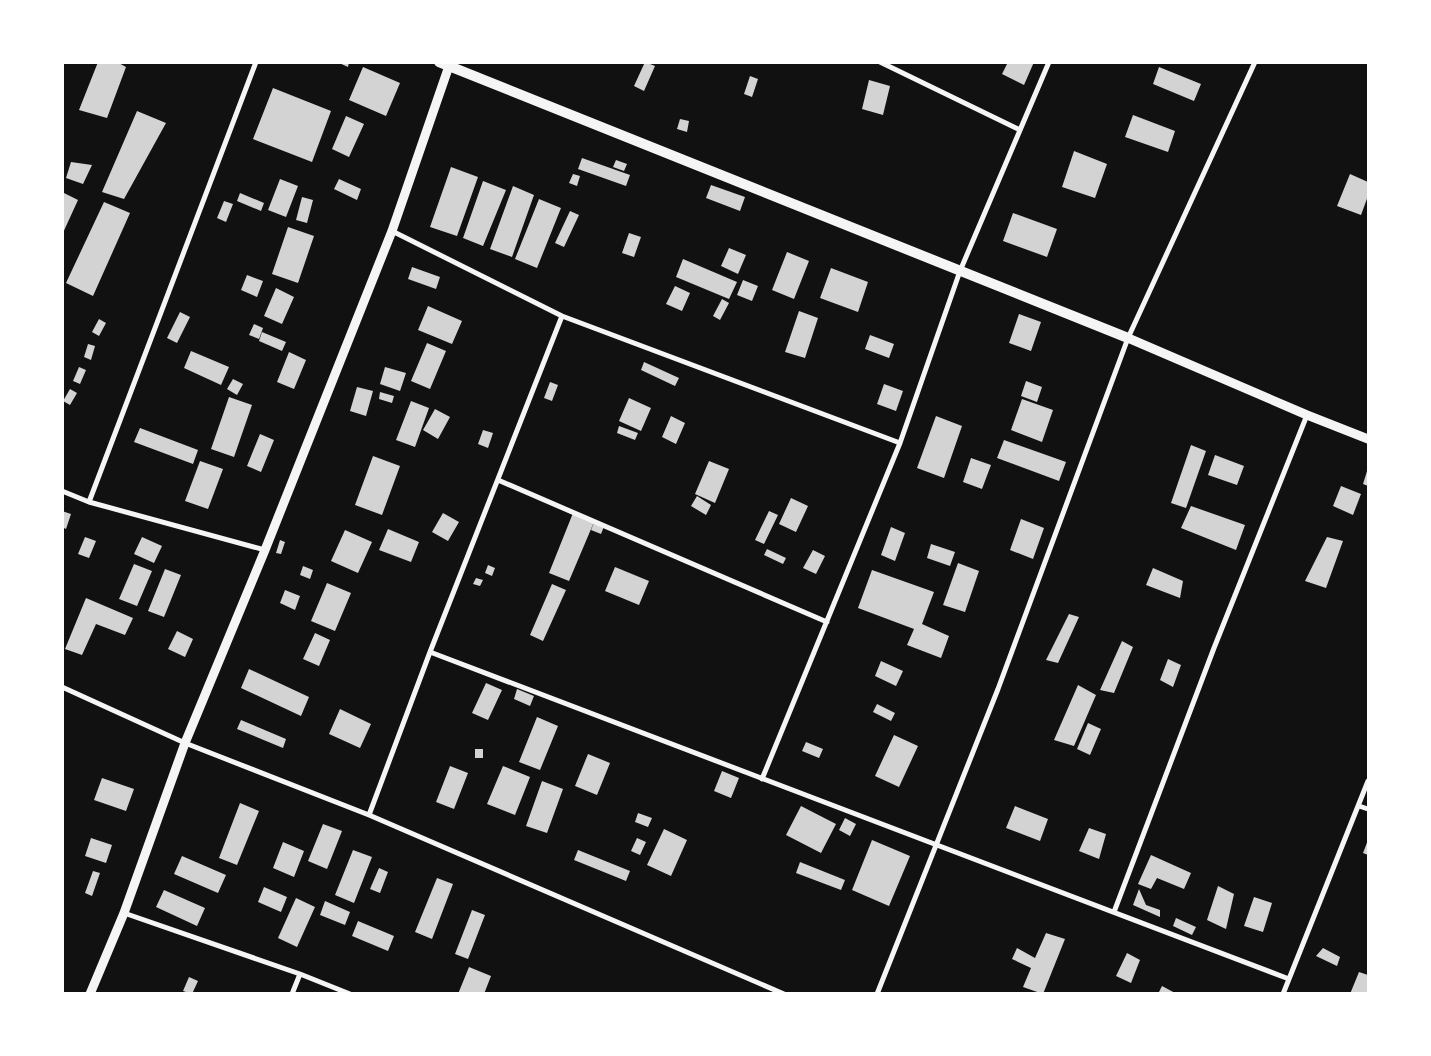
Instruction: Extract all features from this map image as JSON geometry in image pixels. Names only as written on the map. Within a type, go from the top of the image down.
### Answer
[{"type":"main road","points":[[446,64],[1128,338]]},
{"type":"street","points":[[88,502],[256,62]]},
{"type":"street","points":[[880,62],[1020,130]]},
{"type":"street","points":[[762,779],[900,443],[960,270],[1049,62]]},
{"type":"street","points":[[877,994],[998,689],[1128,338],[1255,62]]},
{"type":"street","points":[[90,994],[124,913],[185,743],[265,550],[392,231],[446,64]]},
{"type":"street","points":[[392,231],[562,316],[900,443]]},
{"type":"street","points":[[369,815],[430,652],[562,316]]},
{"type":"street","points":[[1128,338],[1307,415],[1368,439]]},
{"type":"street","points":[[1114,912],[1217,639],[1307,415]]},
{"type":"street","points":[[498,480],[827,622]]},
{"type":"street","points":[[62,491],[88,502],[265,550]]},
{"type":"street","points":[[430,652],[1289,979]]},
{"type":"street","points":[[62,687],[185,743],[369,815],[784,994]]},
{"type":"street","points":[[1283,994],[1368,781]]},
{"type":"street","points":[[1359,806],[1368,809]]},
{"type":"street","points":[[124,913],[300,974],[350,994]]},
{"type":"street","points":[[292,994],[300,974]]},
{"type":"building","points":[[98,62],[117,62],[126,67],[107,118],[79,110]]},
{"type":"building","points":[[337,62],[349,62],[348,67]]},
{"type":"building","points":[[645,62],[655,66],[644,91],[634,86]]},
{"type":"building","points":[[1008,62],[1034,62],[1024,85],[1002,74]]},
{"type":"building","points":[[363,67],[400,83],[386,116],[349,100]]},
{"type":"building","points":[[1159,67],[1201,84],[1194,101],[1153,84]]},
{"type":"building","points":[[750,76],[758,79],[752,97],[744,94]]},
{"type":"building","points":[[869,80],[890,86],[883,115],[862,109]]},
{"type":"building","points":[[273,88],[331,111],[312,162],[253,139]]},
{"type":"building","points":[[137,111],[166,123],[124,199],[102,192]]},
{"type":"building","points":[[1133,115],[1175,131],[1168,152],[1125,137]]},
{"type":"building","points":[[346,116],[364,124],[349,157],[332,149]]},
{"type":"building","points":[[680,119],[689,121],[687,132],[677,129]]},
{"type":"building","points":[[1074,151],[1107,164],[1095,198],[1062,187]]},
{"type":"building","points":[[582,158],[630,175],[626,186],[578,169]]},
{"type":"building","points":[[616,160],[627,164],[624,171],[613,167]]},
{"type":"building","points":[[71,162],[92,165],[83,184],[66,178]]},
{"type":"building","points":[[451,167],[478,177],[457,236],[430,227]]},
{"type":"building","points":[[573,174],[580,176],[577,186],[569,183]]},
{"type":"building","points":[[1350,174],[1368,182],[1368,196],[1361,215],[1337,206]]},
{"type":"building","points":[[280,179],[298,186],[286,217],[268,210]]},
{"type":"building","points":[[339,179],[361,189],[357,200],[334,189]]},
{"type":"building","points":[[483,181],[506,190],[483,246],[463,238]]},
{"type":"building","points":[[711,185],[745,197],[740,211],[706,198]]},
{"type":"building","points":[[513,186],[534,195],[512,257],[490,249]]},
{"type":"building","points":[[62,192],[78,200],[62,235]]},
{"type":"building","points":[[240,193],[264,203],[261,211],[237,201]]},
{"type":"building","points":[[302,197],[313,200],[307,223],[296,220]]},
{"type":"building","points":[[539,199],[561,208],[537,268],[515,259]]},
{"type":"building","points":[[224,201],[233,204],[226,222],[217,218]]},
{"type":"building","points":[[104,202],[130,213],[93,296],[66,283]]},
{"type":"building","points":[[570,211],[579,215],[564,247],[555,243]]},
{"type":"building","points":[[1013,213],[1057,229],[1047,257],[1003,241]]},
{"type":"building","points":[[288,227],[314,236],[298,283],[272,274]]},
{"type":"building","points":[[629,233],[641,237],[634,257],[622,253]]},
{"type":"building","points":[[729,248],[746,255],[738,274],[721,266]]},
{"type":"building","points":[[787,252],[809,261],[794,299],[772,290]]},
{"type":"building","points":[[683,259],[737,282],[729,299],[676,277]]},
{"type":"building","points":[[412,267],[440,277],[436,289],[408,279]]},
{"type":"building","points":[[831,268],[868,282],[858,312],[820,298]]},
{"type":"building","points":[[247,275],[263,281],[257,297],[241,290]]},
{"type":"building","points":[[743,280],[758,286],[752,301],[737,295]]},
{"type":"building","points":[[675,286],[690,293],[682,311],[666,304]]},
{"type":"building","points":[[276,288],[294,297],[282,324],[264,316]]},
{"type":"building","points":[[722,299],[729,303],[720,320],[713,316]]},
{"type":"building","points":[[428,306],[462,321],[452,344],[418,330]]},
{"type":"building","points":[[799,311],[818,318],[805,358],[785,352]]},
{"type":"building","points":[[180,312],[190,317],[177,343],[167,338]]},
{"type":"building","points":[[1019,314],[1041,322],[1031,351],[1009,343]]},
{"type":"building","points":[[99,319],[106,323],[99,336],[92,332]]},
{"type":"building","points":[[254,324],[263,328],[259,339],[249,335]]},
{"type":"building","points":[[262,332],[286,342],[282,351],[259,341]]},
{"type":"building","points":[[870,335],[894,344],[889,358],[865,349]]},
{"type":"building","points":[[427,343],[446,351],[430,389],[411,381]]},
{"type":"building","points":[[88,344],[95,346],[91,360],[84,357]]},
{"type":"building","points":[[191,351],[229,367],[221,385],[184,368]]},
{"type":"building","points":[[289,352],[306,360],[294,389],[277,382]]},
{"type":"building","points":[[644,362],[679,378],[675,386],[641,370]]},
{"type":"building","points":[[79,367],[86,370],[80,384],[73,381]]},
{"type":"building","points":[[385,367],[406,373],[400,391],[380,384]]},
{"type":"building","points":[[233,379],[243,384],[237,395],[227,389]]},
{"type":"building","points":[[1026,381],[1042,387],[1037,402],[1021,396]]},
{"type":"building","points":[[550,382],[558,385],[552,401],[544,398]]},
{"type":"building","points":[[884,384],[903,391],[896,411],[877,404]]},
{"type":"building","points":[[357,387],[373,391],[366,416],[350,411]]},
{"type":"building","points":[[70,389],[77,393],[70,405],[63,401]]},
{"type":"building","points":[[380,392],[394,396],[392,403],[379,399]]},
{"type":"building","points":[[229,397],[252,405],[234,457],[211,449]]},
{"type":"building","points":[[629,398],[651,408],[641,431],[619,421]]},
{"type":"building","points":[[1022,399],[1053,410],[1042,442],[1011,430]]},
{"type":"building","points":[[411,401],[429,408],[415,447],[396,440]]},
{"type":"building","points":[[435,409],[450,417],[438,439],[423,430]]},
{"type":"building","points":[[671,416],[685,423],[676,444],[662,437]]},
{"type":"building","points":[[936,416],[962,426],[944,478],[917,468]]},
{"type":"building","points":[[619,426],[638,433],[635,440],[617,433]]},
{"type":"building","points":[[140,428],[198,450],[193,464],[134,442]]},
{"type":"building","points":[[483,430],[493,433],[488,448],[478,444]]},
{"type":"building","points":[[260,434],[274,440],[261,472],[247,466]]},
{"type":"building","points":[[1004,440],[1066,462],[1059,481],[997,458]]},
{"type":"building","points":[[1191,445],[1206,451],[1186,508],[1171,503]]},
{"type":"building","points":[[1215,455],[1244,466],[1237,485],[1208,475]]},
{"type":"building","points":[[373,456],[400,466],[382,515],[355,505]]},
{"type":"building","points":[[971,458],[991,465],[982,489],[963,482]]},
{"type":"building","points":[[200,461],[223,469],[208,509],[185,501]]},
{"type":"building","points":[[709,461],[729,469],[715,503],[695,494]]},
{"type":"building","points":[[1368,468],[1368,486],[1363,484]]},
{"type":"building","points":[[1341,486],[1361,494],[1353,515],[1333,506]]},
{"type":"building","points":[[697,496],[711,505],[706,515],[691,506]]},
{"type":"building","points":[[791,498],[808,506],[796,532],[779,524]]},
{"type":"building","points":[[1191,506],[1245,525],[1236,550],[1181,528]]},
{"type":"building","points":[[62,511],[71,514],[66,529],[62,527]]},
{"type":"building","points":[[769,511],[778,515],[764,544],[755,540]]},
{"type":"building","points":[[443,513],[459,522],[448,541],[432,532]]},
{"type":"building","points":[[573,513],[594,522],[569,581],[549,573]]},
{"type":"building","points":[[1021,519],[1044,528],[1033,559],[1010,550]]},
{"type":"building","points":[[595,520],[605,524],[601,534],[591,530]]},
{"type":"building","points":[[891,527],[905,533],[895,561],[881,555]]},
{"type":"building","points":[[388,529],[419,542],[411,562],[379,550]]},
{"type":"building","points":[[345,530],[372,542],[358,573],[331,561]]},
{"type":"building","points":[[85,537],[96,541],[89,558],[78,554]]},
{"type":"building","points":[[142,537],[162,546],[154,563],[134,554]]},
{"type":"building","points":[[1327,537],[1343,541],[1326,588],[1305,581]]},
{"type":"building","points":[[280,540],[285,542],[281,554],[276,553]]},
{"type":"building","points":[[931,544],[955,552],[950,566],[927,558]]},
{"type":"building","points":[[767,549],[786,558],[783,564],[764,555]]},
{"type":"building","points":[[813,550],[825,556],[816,574],[803,568]]},
{"type":"building","points":[[958,563],[979,571],[965,612],[943,605]]},
{"type":"building","points":[[134,564],[152,571],[137,606],[119,599]]},
{"type":"building","points":[[488,565],[495,568],[492,576],[485,573]]},
{"type":"building","points":[[303,566],[313,570],[310,579],[300,575]]},
{"type":"building","points":[[615,567],[649,581],[639,605],[605,591]]},
{"type":"building","points":[[1153,568],[1183,581],[1180,598],[1146,585]]},
{"type":"building","points":[[165,569],[181,575],[164,617],[148,611]]},
{"type":"building","points":[[872,570],[934,592],[922,624],[949,636],[941,658],[907,645],[914,629],[858,608]]},
{"type":"building","points":[[476,578],[483,580],[480,586],[473,584]]},
{"type":"building","points":[[327,583],[351,593],[335,631],[311,621]]},
{"type":"building","points":[[552,584],[566,590],[543,641],[530,635]]},
{"type":"building","points":[[285,590],[300,596],[295,610],[280,603]]},
{"type":"building","points":[[86,598],[133,618],[125,635],[96,624],[82,655],[65,649]]},
{"type":"building","points":[[1069,614],[1079,617],[1058,663],[1046,660]]},
{"type":"building","points":[[177,631],[193,639],[185,657],[168,649]]},
{"type":"building","points":[[315,633],[330,640],[319,666],[303,659]]},
{"type":"building","points":[[1122,641],[1133,647],[1114,693],[1100,690]]},
{"type":"building","points":[[1168,659],[1181,665],[1173,687],[1160,680]]},
{"type":"building","points":[[881,661],[903,671],[896,686],[875,676]]},
{"type":"building","points":[[249,669],[309,697],[301,716],[241,688]]},
{"type":"building","points":[[486,683],[502,690],[488,720],[472,713]]},
{"type":"building","points":[[1078,685],[1096,695],[1074,746],[1054,740]]},
{"type":"building","points":[[517,689],[534,696],[530,706],[514,699]]},
{"type":"building","points":[[877,704],[895,713],[891,721],[873,712]]},
{"type":"building","points":[[340,709],[371,724],[360,748],[329,734]]},
{"type":"building","points":[[537,717],[558,726],[540,770],[519,762]]},
{"type":"building","points":[[241,720],[286,739],[283,748],[237,729]]},
{"type":"building","points":[[1088,723],[1101,729],[1090,755],[1077,749]]},
{"type":"building","points":[[894,735],[918,746],[899,787],[875,776]]},
{"type":"building","points":[[806,742],[823,749],[819,758],[802,751]]},
{"type":"building","points":[[475,749],[483,749],[483,758],[475,758]]},
{"type":"building","points":[[588,754],[610,763],[597,795],[575,786]]},
{"type":"building","points":[[450,766],[468,773],[454,809],[436,802]]},
{"type":"building","points":[[503,766],[530,777],[515,815],[487,804]]},
{"type":"building","points":[[722,771],[739,778],[731,798],[714,791]]},
{"type":"building","points":[[102,778],[134,789],[126,811],[94,800]]},
{"type":"building","points":[[542,781],[563,789],[547,833],[526,826]]},
{"type":"building","points":[[240,803],[259,811],[237,865],[219,858]]},
{"type":"building","points":[[801,806],[836,824],[821,853],[786,835]]},
{"type":"building","points":[[1015,806],[1048,819],[1040,841],[1006,828]]},
{"type":"building","points":[[638,813],[652,818],[648,827],[635,822]]},
{"type":"building","points":[[845,818],[856,824],[850,836],[839,830]]},
{"type":"building","points":[[323,824],[342,831],[327,869],[308,861]]},
{"type":"building","points":[[1089,828],[1106,834],[1099,859],[1079,851]]},
{"type":"building","points":[[664,829],[687,840],[671,876],[647,865]]},
{"type":"building","points":[[91,838],[112,845],[106,863],[85,856]]},
{"type":"building","points":[[637,838],[646,842],[640,855],[631,851]]},
{"type":"building","points":[[872,840],[910,856],[889,906],[852,890]]},
{"type":"building","points":[[1368,840],[1368,855],[1363,853]]},
{"type":"building","points":[[283,842],[304,851],[294,877],[273,868]]},
{"type":"building","points":[[353,850],[372,857],[354,903],[335,895]]},
{"type":"building","points":[[578,850],[630,871],[626,881],[574,860]]},
{"type":"building","points":[[1151,855],[1191,873],[1184,889],[1157,878],[1151,889],[1138,884]]},
{"type":"building","points":[[182,856],[226,875],[218,893],[174,874]]},
{"type":"building","points":[[800,862],[845,880],[841,890],[796,873]]},
{"type":"building","points":[[379,868],[388,872],[380,893],[370,889]]},
{"type":"building","points":[[93,871],[100,873],[92,896],[85,893]]},
{"type":"building","points":[[437,878],[453,884],[432,939],[415,932]]},
{"type":"building","points":[[1218,886],[1234,894],[1226,929],[1207,920]]},
{"type":"building","points":[[264,887],[287,897],[281,912],[258,902]]},
{"type":"building","points":[[1139,889],[1146,905],[1160,910],[1160,917],[1133,905]]},
{"type":"building","points":[[164,890],[205,908],[197,926],[156,907]]},
{"type":"building","points":[[1254,897],[1272,903],[1263,932],[1244,926]]},
{"type":"building","points":[[296,898],[315,907],[297,947],[278,938]]},
{"type":"building","points":[[325,901],[350,912],[345,925],[320,915]]},
{"type":"building","points":[[472,910],[485,915],[468,959],[455,954]]},
{"type":"building","points":[[1176,918],[1196,927],[1192,935],[1173,926]]},
{"type":"building","points":[[358,921],[394,936],[388,951],[352,936]]},
{"type":"building","points":[[1046,933],[1065,939],[1043,994],[1023,987],[1031,968],[1012,959],[1017,948],[1035,958]]},
{"type":"building","points":[[1323,948],[1340,957],[1337,966],[1316,956]]},
{"type":"building","points":[[1127,953],[1140,960],[1131,983],[1116,976]]},
{"type":"building","points":[[469,967],[491,976],[484,994],[458,994]]},
{"type":"building","points":[[1359,972],[1368,975],[1368,994],[1350,994]]},
{"type":"building","points":[[189,977],[198,981],[192,994],[183,991]]},
{"type":"building","points":[[1162,986],[1177,994],[1158,994]]}]
